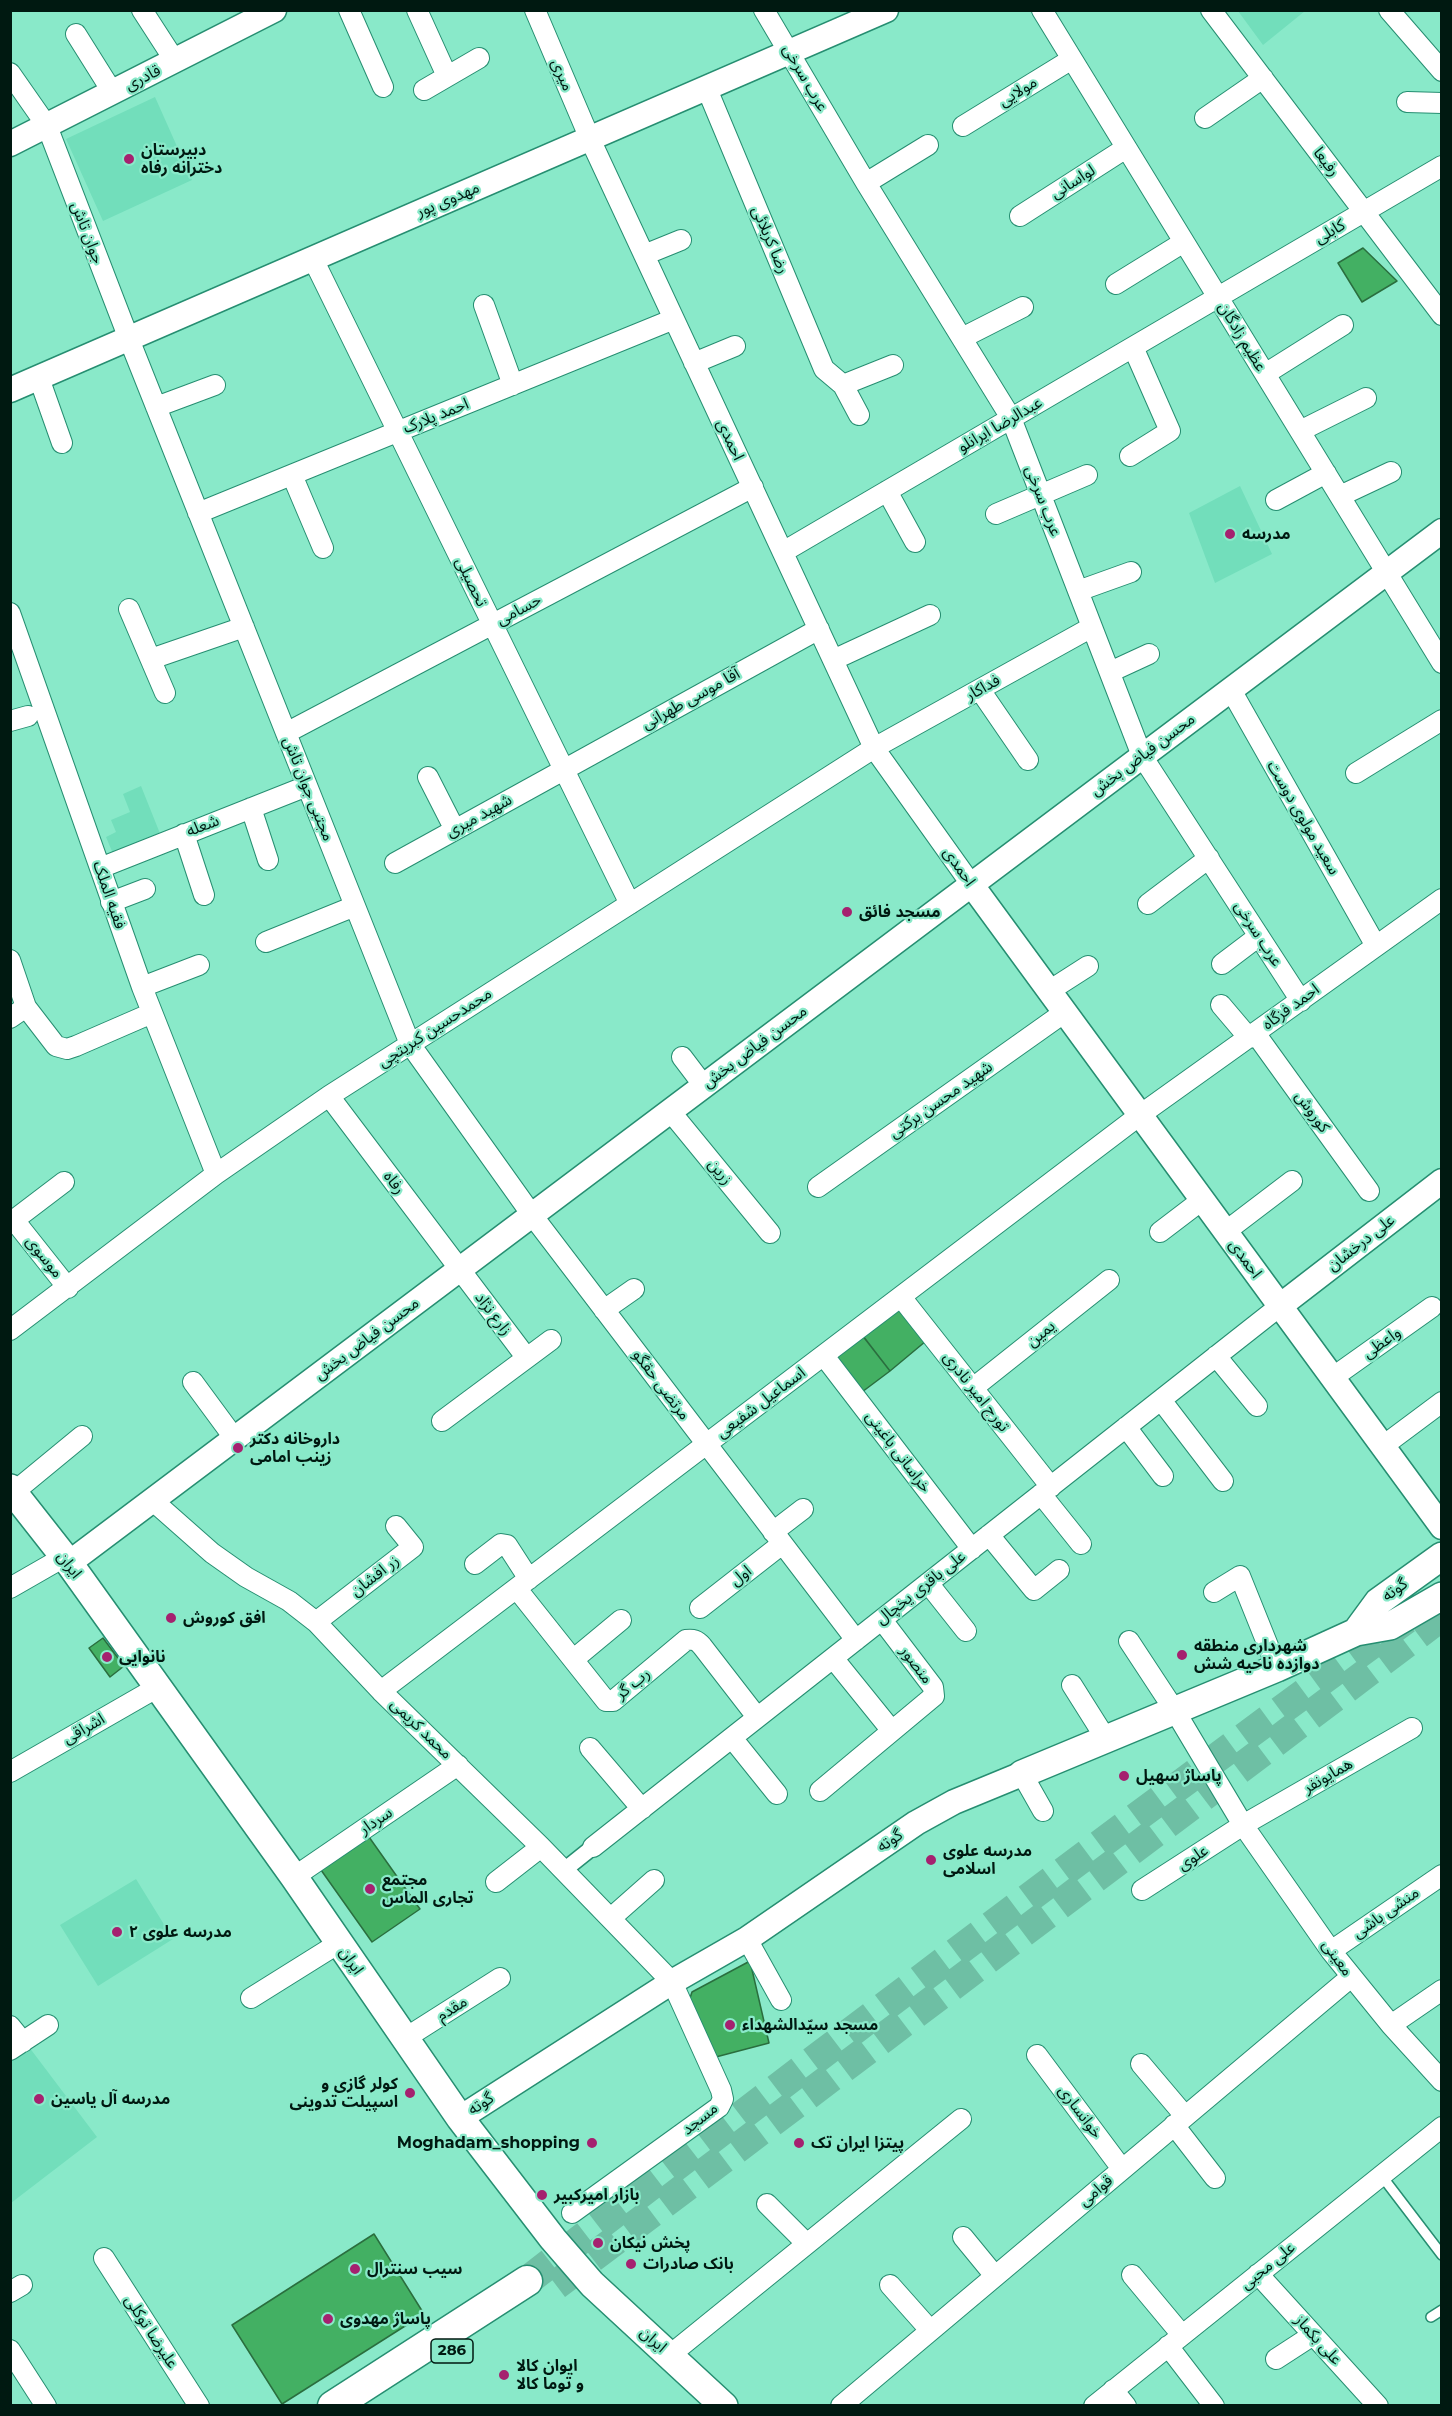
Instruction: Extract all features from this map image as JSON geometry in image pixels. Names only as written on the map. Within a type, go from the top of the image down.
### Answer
[{"type":"main road","name":"ایران","points":[[12,1490],[67,1560],[158,1686],[294,1877],[460,2118],[585,2276],[724,2406]]},
{"type":"main road","name":"گوته","points":[[1356,1632],[1378,1602],[1439,1567]]},
{"type":"main road","name":"گوته","points":[[1022,1774],[1277,1668],[1356,1632],[1390,1626],[1442,1596]]},
{"type":"main road","name":"286","points":[[333,2406],[533,2289],[365,2406]]},
{"type":"street","points":[[142,10],[175,61]]},
{"type":"street","name":"قادرى","points":[[10,144],[274,10]]},
{"type":"street","points":[[349,10],[383,87]]},
{"type":"street","points":[[417,10],[447,76]]},
{"type":"street","name":"میری","points":[[535,10],[590,139]]},
{"type":"street","name":"عرب سرخی","points":[[764,10],[866,183],[1011,418],[1143,756],[1301,1000]]},
{"type":"street","name":"مهدوی پور","points":[[10,390],[886,10]]},
{"type":"street","name":"عظیم زادگان","points":[[1042,10],[1442,663]]},
{"type":"street","name":"رفیعا","points":[[1211,10],[1442,315]]},
{"type":"street","points":[[1389,10],[1442,71]]},
{"type":"street","points":[[76,34],[113,93]]},
{"type":"street","points":[[424,90],[479,58]]},
{"type":"street","name":"مولایی","points":[[963,126],[1072,59]]},
{"type":"street","name":"جوان تاش","points":[[10,73],[47,126],[129,339]]},
{"type":"street","points":[[1205,118],[1263,78]]},
{"type":"street","name":"رضا کربلائی","points":[[707,88],[824,369],[843,384]]},
{"type":"street","points":[[1407,102],[1442,103]]},
{"type":"street","name":"احمدی","points":[[590,139],[874,748],[1442,1527]]},
{"type":"street","points":[[866,183],[928,145]]},
{"type":"street","name":"لواسانی","points":[[1020,216],[1126,148]]},
{"type":"street","name":"کابلی","points":[[1218,297],[1442,166]]},
{"type":"street","points":[[644,255],[681,240]]},
{"type":"street","points":[[1116,284],[1184,242]]},
{"type":"street","name":"تحصیلی","points":[[313,259],[630,904]]},
{"type":"street","name":"عبدالرضا ایرانلو","points":[[783,552],[1218,297]]},
{"type":"street","points":[[484,305],[513,385]]},
{"type":"street","points":[[962,338],[1023,307]]},
{"type":"street","name":"احمد پلارک","points":[[198,513],[674,319]]},
{"type":"street","points":[[1265,374],[1343,325]]},
{"type":"street","name":"مجتبی جوان تاش","points":[[129,339],[410,1044],[532,1215]]},
{"type":"street","points":[[694,363],[735,346]]},
{"type":"street","points":[[1130,456],[1170,431],[1133,347]]},
{"type":"street","points":[[859,415],[843,384],[893,364]]},
{"type":"street","points":[[39,378],[62,443]]},
{"type":"street","points":[[156,406],[215,386]]},
{"type":"street","points":[[1300,431],[1366,398]]},
{"type":"street","points":[[1340,496],[1391,471]]},
{"type":"street","points":[[1276,500],[1326,473]]},
{"type":"street","points":[[292,475],[323,549]]},
{"type":"street","points":[[996,513],[1087,475]]},
{"type":"street","name":"حسامی","points":[[286,733],[753,487]]},
{"type":"street","points":[[887,491],[915,542]]},
{"type":"street","name":"محسن فیاض بخش","points":[[67,1560],[235,1439],[1442,531]]},
{"type":"street","points":[[1078,591],[1131,572]]},
{"type":"street","points":[[129,609],[165,693]]},
{"type":"street","name":"فقیه الملک","points":[[10,613],[142,987],[216,1174]]},
{"type":"street","points":[[833,660],[930,615]]},
{"type":"street","points":[[151,659],[244,627]]},
{"type":"street","name":"فداکار","points":[[874,748],[1092,627]]},
{"type":"street","name":"آقا موسی طهرانی","points":[[564,770],[819,629]]},
{"type":"street","points":[[1110,672],[1149,654]]},
{"type":"street","points":[[980,690],[1028,760]]},
{"type":"street","name":"سعید مولوی دوست","points":[[1231,690],[1376,946]]},
{"type":"street","points":[[1356,773],[1442,720]]},
{"type":"street","name":"محمدحسین کبریتچی","points":[[10,1330],[216,1174],[329,1096],[874,748]]},
{"type":"street","name":"شهید میری","points":[[395,863],[564,770]]},
{"type":"street","points":[[428,777],[455,830]]},
{"type":"street","name":"شعله","points":[[100,868],[307,786]]},
{"type":"street","points":[[251,808],[268,860]]},
{"type":"street","points":[[184,834],[204,895]]},
{"type":"street","points":[[1148,904],[1209,858]]},
{"type":"street","points":[[111,902],[145,890]]},
{"type":"street","name":"احمد فزگاه","points":[[1140,1115],[1442,899]]},
{"type":"street","points":[[266,942],[355,906]]},
{"type":"street","points":[[1222,964],[1259,936]]},
{"type":"street","points":[[10,960],[18,1012],[56,1046],[67,1049],[152,1012]]},
{"type":"street","points":[[142,987],[199,965]]},
{"type":"street","points":[[1049,991],[1088,966]]},
{"type":"street","points":[[1221,1005],[1252,1036]]},
{"type":"street","name":"شهید محسن برکتی","points":[[818,1187],[1065,1012]]},
{"type":"street","name":"کوروش","points":[[1252,1036],[1369,1191]]},
{"type":"street","points":[[682,1057],[704,1086]]},
{"type":"street","name":"رفاه","points":[[329,1096],[459,1270]]},
{"type":"street","name":"زرین","points":[[670,1111],[770,1233]]},
{"type":"street","name":"اسماعیل شفیعی","points":[[381,1690],[1140,1115]]},
{"type":"street","points":[[1225,1232],[1292,1180]]},
{"type":"street","name":"علی درخشان","points":[[1280,1306],[1442,1180]]},
{"type":"street","name":"موسوی","points":[[64,1182],[14,1220],[68,1288]]},
{"type":"street","points":[[1160,1232],[1202,1200]]},
{"type":"street","name":"مرتضی حقگو","points":[[532,1215],[856,1640]]},
{"type":"street","name":"زارع نژاد","points":[[459,1270],[526,1358]]},
{"type":"street","name":"یمین","points":[[973,1388],[1109,1280]]},
{"type":"street","points":[[604,1310],[634,1289]]},
{"type":"street","name":"تورج امیر نادری","points":[[901,1297],[973,1388],[1046,1490],[1081,1544]]},
{"type":"street","name":"علی باقری یخچال","points":[[563,1871],[1280,1306]]},
{"type":"street","name":"واعظی","points":[[1332,1378],[1432,1307]]},
{"type":"street","points":[[442,1421],[551,1340]]},
{"type":"street","name":"خراسانی باغینی","points":[[824,1356],[972,1549]]},
{"type":"street","points":[[1216,1356],[1257,1406]]},
{"type":"street","points":[[193,1382],[235,1439]]},
{"type":"street","points":[[1161,1400],[1223,1480]]},
{"type":"street","points":[[1383,1446],[1442,1402]]},
{"type":"street","points":[[1126,1427],[1163,1476]]},
{"type":"street","points":[[12,1490],[82,1436]]},
{"type":"street","name":"محمد کریمی","points":[[152,1500],[212,1553],[246,1577],[289,1601],[316,1622],[672,1982]]},
{"type":"street","name":"اول","points":[[700,1608],[778,1538],[803,1509]]},
{"type":"street","name":"زر افشان","points":[[316,1622],[412,1547],[396,1526]]},
{"type":"street","points":[[989,1535],[1034,1590],[1059,1570]]},
{"type":"street","points":[[475,1564],[501,1545],[507,1545],[523,1584]]},
{"type":"street","points":[[10,1588],[67,1560]]},
{"type":"street","points":[[1214,1592],[1240,1576],[1277,1668]]},
{"type":"street","points":[[928,1583],[966,1631]]},
{"type":"street","name":"رب گر","points":[[523,1584],[606,1701],[610,1702],[686,1640],[698,1641],[757,1717]]},
{"type":"street","points":[[574,1659],[621,1620]]},
{"type":"street","name":"منصور","points":[[882,1620],[935,1691],[934,1696],[892,1731]]},
{"type":"street","name":"معینی","points":[[1129,1641],[1175,1711],[1243,1825],[1331,1951],[1391,2025],[1442,2081]]},
{"type":"street","points":[[820,1791],[892,1731],[833,1658]]},
{"type":"street","points":[[1072,1685],[1106,1739]]},
{"type":"street","name":"اشراقی","points":[[10,1772],[158,1686]]},
{"type":"street","name":"همایونفر","points":[[1243,1825],[1412,1728]]},
{"type":"street","points":[[732,1738],[777,1794]]},
{"type":"street","points":[[590,1748],[642,1809]]},
{"type":"street","name":"سردار","points":[[294,1877],[458,1765]]},
{"type":"street","points":[[1022,1774],[1043,1811]]},
{"type":"street","name":"گوته","points":[[460,2118],[672,1982],[747,1939],[916,1823],[954,1802],[1022,1774]]},
{"type":"street","name":"علوی","points":[[1142,1890],[1243,1825]]},
{"type":"street","points":[[496,1882],[541,1847]]},
{"type":"street","name":"منشی باشی","points":[[1331,1951],[1442,1875]]},
{"type":"street","points":[[611,1918],[654,1880]]},
{"type":"street","points":[[747,1939],[781,2000]]},
{"type":"street","points":[[251,1998],[339,1943]]},
{"type":"street","name":"قوامی","points":[[841,2406],[1351,1977]]},
{"type":"street","name":"مقدم","points":[[404,2039],[500,1978]]},
{"type":"street","name":"مسجد","points":[[572,2213],[719,2107],[723,2098],[672,1982]]},
{"type":"street","points":[[1391,2025],[1442,1990]]},
{"type":"street","points":[[10,2026],[17,2046],[48,2025]]},
{"type":"street","name":"خوانساری","points":[[1037,2055],[1122,2169]]},
{"type":"street","points":[[1141,2064],[1215,2178]]},
{"type":"street","points":[[670,2355],[961,2118]]},
{"type":"street","name":"علی محبی","points":[[1094,2406],[1442,2127]]},
{"type":"street","points":[[767,2204],[806,2243]]},
{"type":"street","points":[[963,2238],[995,2276]]},
{"type":"street","name":"علیرضا توکلی","points":[[104,2258],[199,2406]]},
{"type":"street","name":"علی بکماز","points":[[1258,2274],[1378,2406]]},
{"type":"street","points":[[1132,2275],[1214,2406]]},
{"type":"street","points":[[890,2284],[930,2330]]},
{"type":"street","points":[[1276,2359],[1313,2335]]},
{"type":"street","points":[[10,2350],[46,2406]]},
{"type":"street","points":[[1113,2390],[1126,2406]]},
{"type":"lane","points":[[1382,2175],[1442,2255]]},
{"type":"lane","points":[[1431,2317],[1442,2310]]},
{"type":"shaded area","points":[[1238,11],[1305,11],[1263,45]]},
{"type":"shaded area","name":"دبیرستان دخترانه رفاه","points":[[155,97],[192,180],[103,221],[66,139]]},
{"type":"shaded area","name":"مدرسه","points":[[1240,486],[1272,554],[1215,583],[1189,513]]},
{"type":"shaded area","points":[[141,786],[161,836],[114,856],[106,837],[116,832],[111,820],[130,812],[123,794]]},
{"type":"shaded area","name":"مدرسه علوی ۲","points":[[136,1879],[173,1939],[98,1986],[60,1925]]},
{"type":"shaded area","name":"مدرسه آل یاسین","points":[[29,2047],[97,2137],[11,2203],[11,2061]]},
{"type":"building","points":[[1363,248],[1397,281],[1362,302],[1338,263]]},
{"type":"building","points":[[900,1309],[926,1341],[890,1371],[863,1336]]},
{"type":"building","points":[[862,1335],[890,1371],[862,1392],[834,1356]]},
{"type":"building","name":"نانوایی","points":[[103,1638],[124,1666],[110,1677],[89,1648]]},
{"type":"building","name":"مجتمع تجاری الماس","points":[[369,1837],[420,1909],[372,1942],[321,1870]]},
{"type":"building","name":"مسجد سیّدالشهداء","points":[[750,1961],[769,2043],[712,2058],[687,2007],[692,1992]]},
{"type":"building","name":"پاساژ مهدوی","points":[[374,2234],[424,2314],[282,2404],[232,2325]]},
{"type":"tunnel","points":[[556,2285],[1442,1616]]},
{"type":"tunnel","points":[[527,2281],[964,1947],[1406,1619]]},
{"type":"place","name":"دبیرستان دخترانه رفاه","points":[[129,159]]},
{"type":"place","name":"مدرسه","points":[[1230,534]]},
{"type":"place","name":"مسجد فائق","points":[[847,912]]},
{"type":"place","name":"داروخانه دکتر زینب امامی","points":[[238,1448]]},
{"type":"place","name":"افق کوروش","points":[[171,1618]]},
{"type":"place","name":"شهرداری منطقه دوازده ناحیه شش","points":[[1182,1655]]},
{"type":"place","name":"نانوایی","points":[[107,1657]]},
{"type":"place","name":"پاساژ سهیل","points":[[1124,1776]]},
{"type":"place","name":"مدرسه علوی اسلامی","points":[[931,1860]]},
{"type":"place","name":"مجتمع تجاری الماس","points":[[370,1889]]},
{"type":"place","name":"مدرسه علوی ۲","points":[[117,1932]]},
{"type":"place","name":"مسجد سیّدالشهداء","points":[[730,2025]]},
{"type":"place","name":"کولر گازی و اسپیلت تدوینی","points":[[410,2093]]},
{"type":"place","name":"مدرسه آل یاسین","points":[[39,2099]]},
{"type":"place","name":"Moghadam_shopping","points":[[592,2143]]},
{"type":"place","name":"پیتزا ایران تک","points":[[799,2143]]},
{"type":"place","name":"بازار امیرکبیر","points":[[542,2195]]},
{"type":"place","name":"پخش نیکان","points":[[598,2243]]},
{"type":"place","name":"بانک صادرات","points":[[631,2264]]},
{"type":"place","name":"سیب سنترال","points":[[355,2269]]},
{"type":"place","name":"پاساژ مهدوی","points":[[328,2319]]},
{"type":"place","name":"ایوان کالا و توما کالا","points":[[504,2375]]}]
